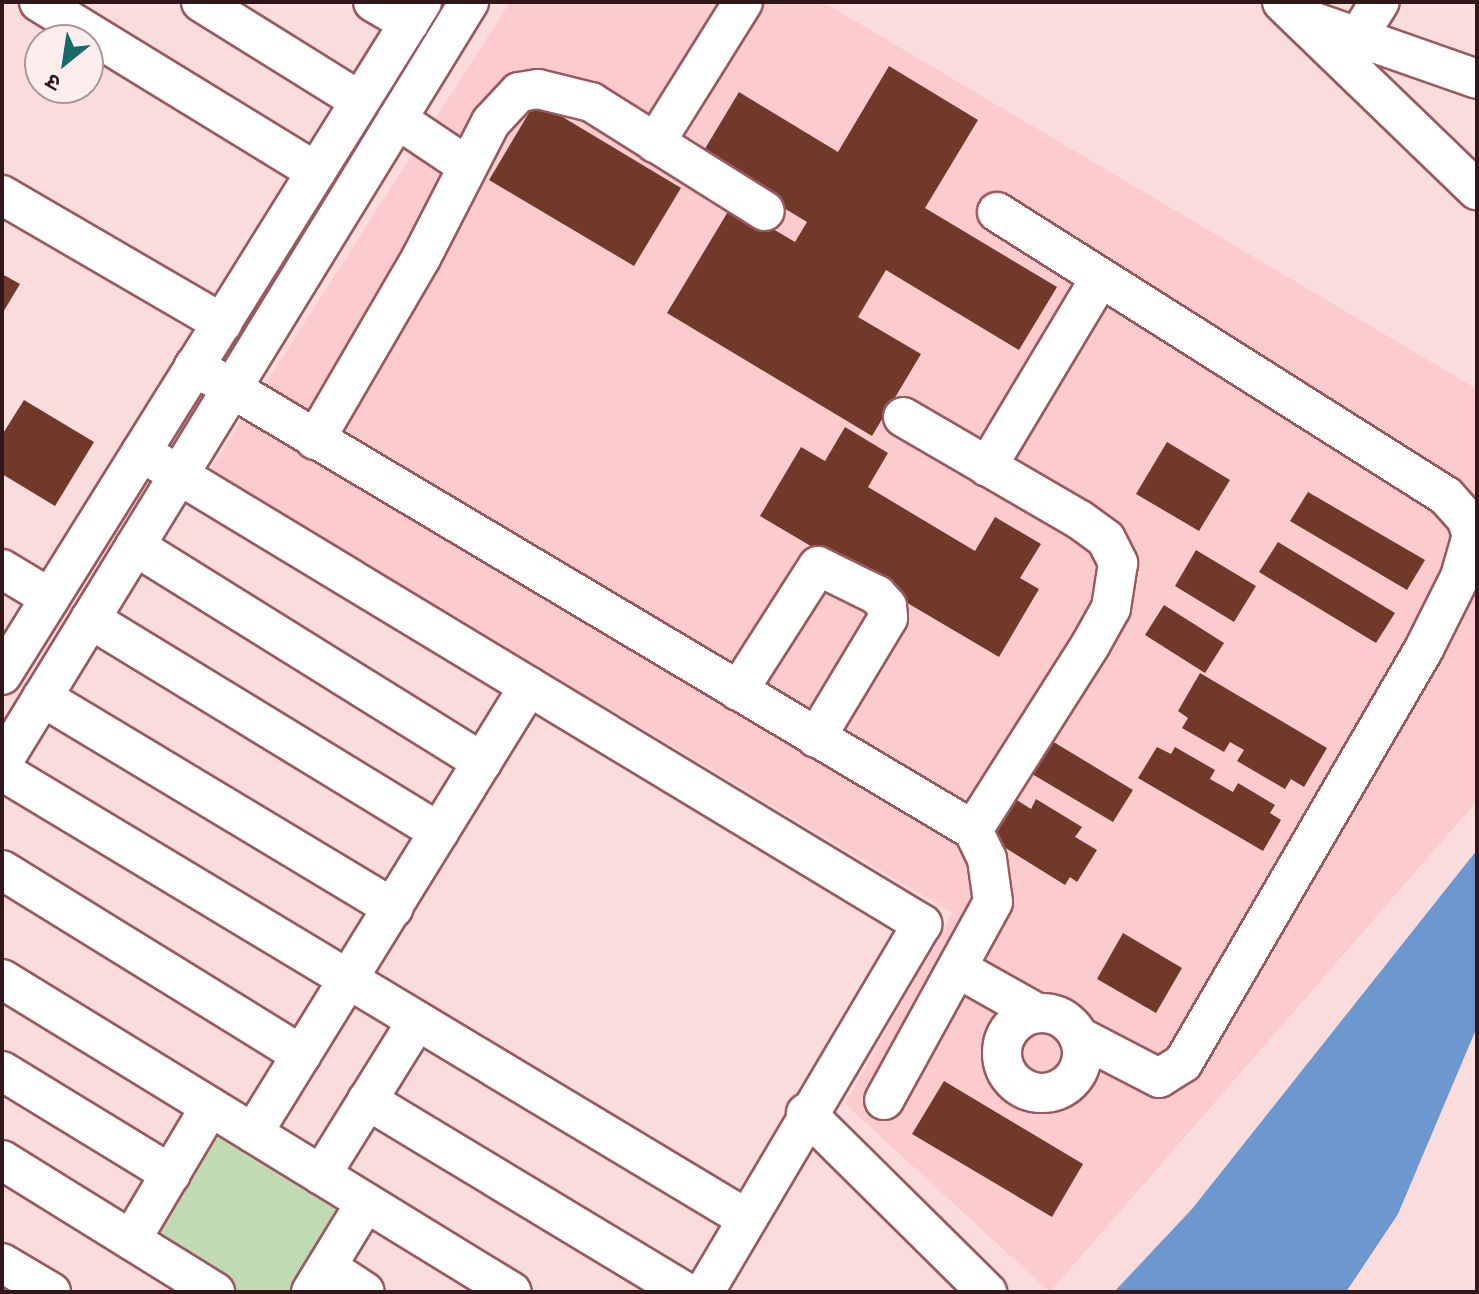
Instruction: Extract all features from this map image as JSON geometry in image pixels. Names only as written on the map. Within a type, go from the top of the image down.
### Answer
[{"type":"street","points":[[39,2],[316,172]]},
{"type":"street","points":[[201,2],[360,101]]},
{"type":"street","points":[[3,672],[415,13],[373,2]]},
{"type":"street","points":[[2,763],[469,2]]},
{"type":"street","points":[[655,143],[743,2]]},
{"type":"street","points":[[1359,35],[1380,2]]},
{"type":"street","points":[[1290,9],[1477,79]]},
{"type":"street","points":[[1290,9],[1477,190]]},
{"type":"street","points":[[315,440],[421,258],[502,105],[519,92],[538,89],[591,102],[765,211]]},
{"type":"street","points":[[397,119],[467,166]]},
{"type":"street","points":[[2,195],[222,323]]},
{"type":"street","points":[[957,968],[1037,1013],[1061,1018],[1078,1036],[1159,1078],[1183,1063],[1424,649],[1460,577],[1472,535],[1466,518],[1446,496],[997,212]]},
{"type":"street","points":[[283,226],[319,246]]},
{"type":"street","points":[[987,467],[1100,278]]},
{"type":"street","points":[[194,366],[973,830],[987,859],[993,902],[884,1100]]},
{"type":"street","points":[[903,417],[1106,539],[1118,563],[1118,581],[1111,608],[1074,675],[973,830]]},
{"type":"street","points":[[141,452],[922,924],[806,1113],[704,1292]]},
{"type":"street","points":[[115,494],[144,532],[482,762]]},
{"type":"street","points":[[738,691],[818,566],[877,595],[887,606],[888,618],[816,738]]},
{"type":"street","points":[[2,569],[50,598]]},
{"type":"street","points":[[90,619],[439,832]]},
{"type":"street","points":[[253,1133],[529,686]]},
{"type":"street","points":[[42,697],[393,908]]},
{"type":"street","points":[[2,771],[747,1219]]},
{"type":"street","points":[[2,870],[302,1055]]},
{"type":"street","points":[[2,979],[512,1292]]},
{"type":"street","points":[[1037,1013],[1015,1024],[1003,1044],[1005,1069],[1020,1086],[1050,1092],[1069,1083],[1083,1056],[1078,1036]]},
{"type":"street","points":[[321,1175],[417,1021]]},
{"type":"street","points":[[2,1071],[171,1174]]},
{"type":"street","points":[[367,1100],[685,1292]]},
{"type":"street","points":[[131,1240],[210,1107]]},
{"type":"street","points":[[806,1113],[987,1292]]},
{"type":"street","points":[[2,1160],[131,1240],[161,1278],[215,1292]]},
{"type":"street","points":[[365,1292],[319,1279],[366,1202]]},
{"type":"street","points":[[2,1263],[51,1292]]},
{"type":"shaded area","points":[[510,2],[823,2],[1477,389],[1477,801],[1050,1292],[845,1104],[952,913],[210,470]]},
{"type":"green space","points":[[214,1117],[360,1206],[308,1292],[233,1292],[142,1236]]},
{"type":"water","points":[[1477,850],[1477,1027],[1398,1214],[1346,1292],[1114,1292],[1192,1209]]},
{"type":"building","points":[[889,66],[978,120],[925,208],[1057,287],[1019,350],[886,270],[858,317],[921,354],[872,436],[667,313],[732,205],[795,242],[807,222],[700,157],[739,92],[838,152]]},
{"type":"building","points":[[536,101],[681,188],[634,266],[489,180]]},
{"type":"building","points":[[2,274],[20,284],[2,314]]},
{"type":"building","points":[[24,400],[94,442],[55,506],[2,474],[2,435]]},
{"type":"building","points":[[845,427],[888,453],[868,487],[975,551],[995,517],[1041,544],[1020,578],[1039,589],[999,657],[760,516],[801,447],[825,461]]},
{"type":"building","points":[[1167,442],[1230,480],[1199,531],[1136,494]]},
{"type":"building","points":[[1308,492],[1425,560],[1407,590],[1290,521]]},
{"type":"building","points":[[1278,542],[1395,613],[1376,643],[1259,572]]},
{"type":"building","points":[[1196,550],[1256,586],[1234,622],[1175,586]]},
{"type":"building","points":[[1164,605],[1224,643],[1205,673],[1145,635]]},
{"type":"building","points":[[1200,673],[1327,748],[1304,787],[1291,779],[1285,789],[1237,761],[1244,750],[1230,742],[1224,752],[1182,728],[1188,718],[1178,711]]},
{"type":"building","points":[[1047,738],[1133,790],[1113,822],[1027,771]]},
{"type":"building","points":[[1157,747],[1171,754],[1175,747],[1215,770],[1210,779],[1233,792],[1238,783],[1275,805],[1270,813],[1281,820],[1263,851],[1138,778]]},
{"type":"building","points":[[1009,795],[1031,809],[1036,799],[1082,827],[1075,837],[1097,850],[1077,882],[1070,877],[1065,885],[985,835]]},
{"type":"building","points":[[1123,933],[1182,968],[1156,1013],[1097,979]]},
{"type":"building","points":[[944,1081],[1083,1164],[1052,1217],[912,1134]]}]
